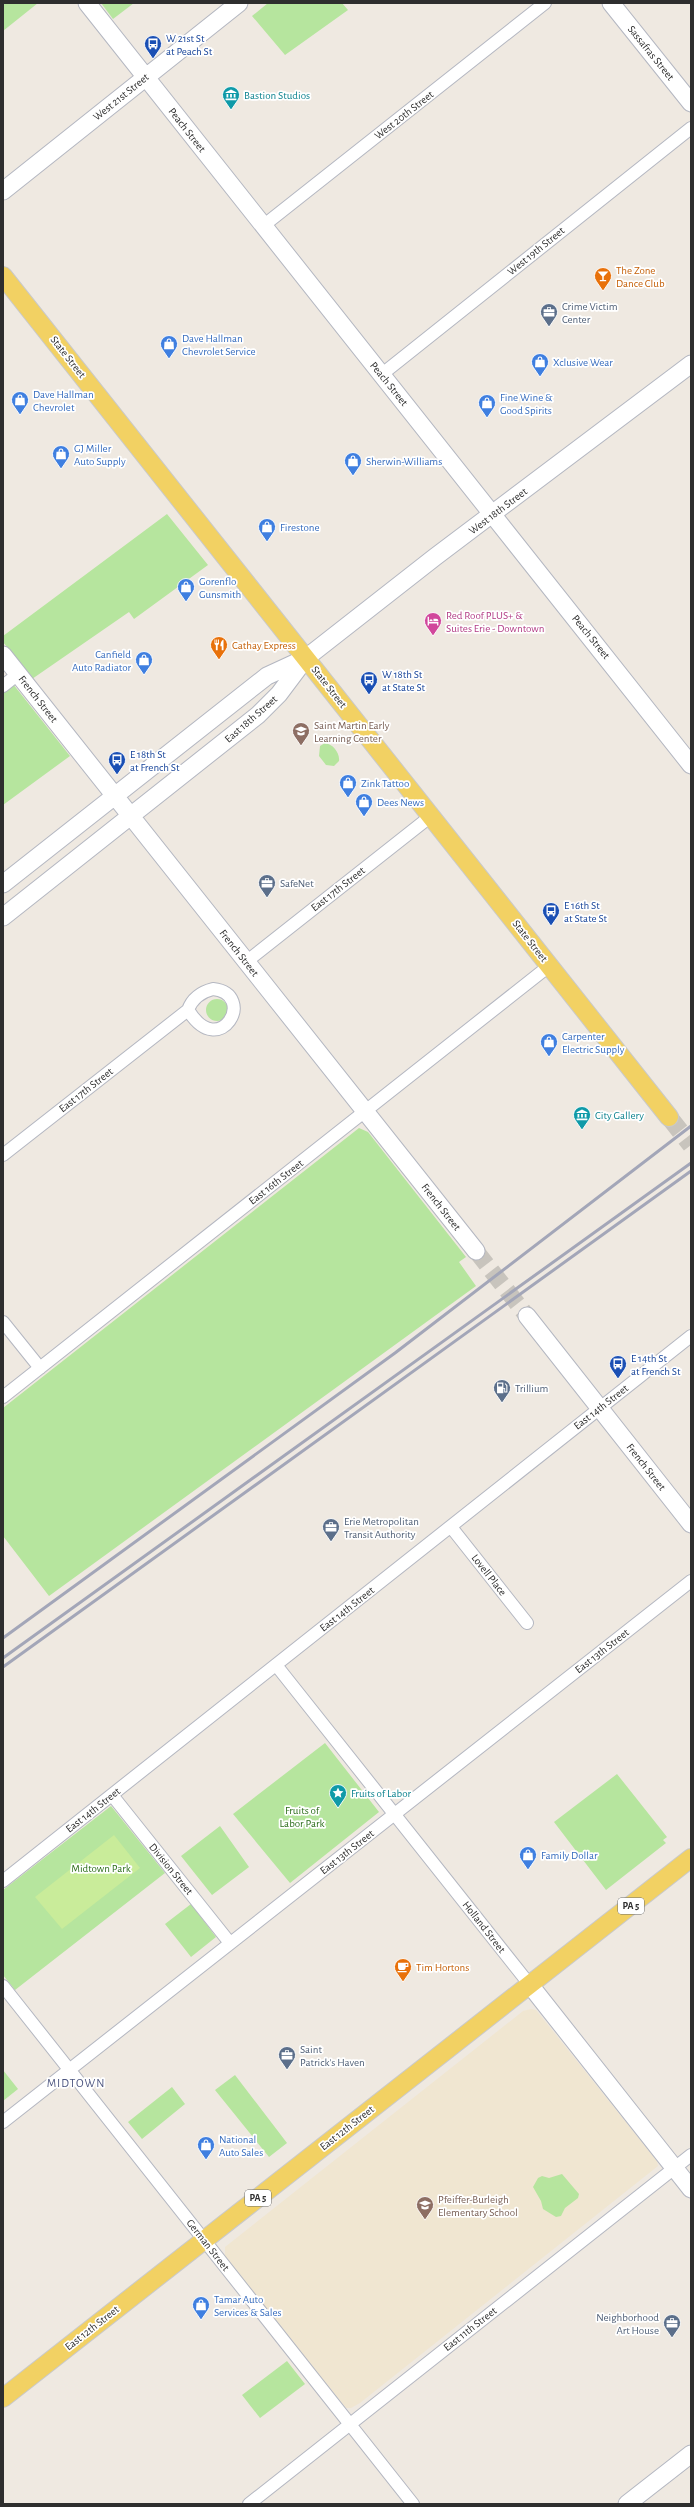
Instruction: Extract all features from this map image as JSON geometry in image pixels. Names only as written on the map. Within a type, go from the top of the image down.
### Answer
[{"type":"main road","name":"Peach Street","points":[[87,3],[691,765]]},
{"type":"main road","name":"West 21st Street","points":[[3,191],[239,3]]},
{"type":"main road","name":"Sassafras Street","points":[[611,3],[691,103]]},
{"type":"main road","name":"State Street","points":[[3,276],[669,1117]]},
{"type":"main road","name":"West 18th Street","points":[[306,658],[691,364]]},
{"type":"main road","name":"French Street","points":[[3,655],[476,1251]]},
{"type":"main road","name":"East 18th Street","points":[[3,884],[267,676],[306,658]]},
{"type":"main road","name":"East 18th Street","points":[[3,917],[258,715],[279,694],[306,658]]},
{"type":"main road","name":"French Street","points":[[527,1316],[691,1524]]},
{"type":"main road","name":"East 12th Street","points":[[3,2398],[691,1858]]},
{"type":"main road","name":"Holland Street","points":[[530,1985],[691,2189]]},
{"type":"main road","points":[[628,2504],[691,2454]]},
{"type":"street","name":"West 20th Street","points":[[263,226],[544,3]]},
{"type":"street","name":"West 19th Street","points":[[382,375],[691,128]]},
{"type":"street","points":[[3,686],[18,674]]},
{"type":"street","name":"East 17th Street","points":[[246,962],[431,816]]},
{"type":"street","name":"East 16th Street","points":[[3,1397],[549,966]]},
{"type":"street","name":"East 17th Street","points":[[3,1155],[188,1010]]},
{"type":"street","points":[[3,1322],[40,1368]]},
{"type":"street","name":"East 14th Street","points":[[3,1881],[691,1336]]},
{"type":"street","name":"Lovell Place","points":[[451,1527],[527,1623]]},
{"type":"street","name":"East 13th Street","points":[[3,2122],[691,1581]]},
{"type":"street","name":"Holland Street","points":[[276,1665],[530,1985]]},
{"type":"street","name":"Division Street","points":[[112,1795],[230,1943]]},
{"type":"street","name":"German Street","points":[[3,1986],[413,2504]]},
{"type":"street","name":"East 11th Street","points":[[249,2504],[691,2155]]},
{"type":"shaded area","name":"Pfeiffer-Burleigh Elementary School","points":[[531,2009],[536,2010],[657,2161],[658,2166],[360,2403],[351,2408],[346,2408],[225,2258],[225,2247],[523,2011]]},
{"type":"green space","points":[[3,3],[38,3],[3,31]]},
{"type":"green space","points":[[101,3],[134,3],[113,19]]},
{"type":"green space","points":[[268,3],[342,3],[348,10],[285,55],[252,16]]},
{"type":"green space","points":[[167,514],[208,565],[134,619],[129,612],[32,679],[3,642],[3,636]]},
{"type":"green space","points":[[13,684],[70,756],[3,805],[3,692]]},
{"type":"green space","points":[[325,743],[333,747],[337,752],[339,761],[334,766],[326,765],[319,756],[320,746]]},
{"type":"green space","points":[[217,999],[225,1002],[228,1010],[225,1018],[217,1021],[209,1018],[206,1010],[209,1002]]},
{"type":"green space","points":[[359,1128],[368,1132],[466,1257],[459,1262],[476,1286],[49,1596],[3,1536],[3,1408]]},
{"type":"green space","name":"Fruits of Labor Park","points":[[325,1743],[379,1812],[290,1883],[233,1814]]},
{"type":"green space","points":[[617,1774],[667,1837],[663,1840],[666,1843],[606,1890],[554,1822]]},
{"type":"green space","name":"Midtown Park","points":[[111,1806],[165,1873],[15,1990],[3,1975],[3,1890]]},
{"type":"green space","points":[[220,1826],[249,1867],[212,1895],[181,1856]]},
{"type":"green space","points":[[114,1835],[140,1868],[62,1929],[35,1897]]},
{"type":"green space","points":[[191,1904],[216,1937],[191,1957],[165,1924]]},
{"type":"green space","points":[[3,2070],[18,2089],[3,2101]]},
{"type":"green space","points":[[235,2075],[287,2143],[269,2157],[215,2090]]},
{"type":"green space","points":[[172,2087],[185,2104],[142,2139],[128,2122]]},
{"type":"green space","points":[[562,2174],[579,2194],[578,2198],[565,2208],[561,2216],[556,2217],[543,2209],[541,2201],[533,2187],[538,2178],[542,2176],[549,2178]]},
{"type":"green space","points":[[287,2361],[305,2384],[260,2418],[242,2395]]},
{"type":"tunnel","points":[[669,1117],[691,1145]]},
{"type":"tunnel","points":[[476,1251],[527,1316]]},
{"type":"railway","points":[[3,1638],[395,1353],[691,1126]]},
{"type":"railway","points":[[3,1658],[691,1163]]},
{"type":"railway","points":[[3,1667],[691,1171]]},
{"type":"place","name":"W 21st St at Peach St","points":[[153,59]]},
{"type":"place","name":"Bastion Studios","points":[[231,110]]},
{"type":"place","name":"The Zone Dance Club","points":[[603,291]]},
{"type":"place","name":"Crime Victim Center","points":[[549,327]]},
{"type":"place","name":"Dave Hallman Chevrolet Service","points":[[169,359]]},
{"type":"place","name":"Xclusive Wear","points":[[540,377]]},
{"type":"place","name":"Dave Hallman Chevrolet","points":[[20,415]]},
{"type":"place","name":"Fine Wine & Good Spirits","points":[[487,418]]},
{"type":"place","name":"GJ Miller Auto Supply","points":[[61,469]]},
{"type":"place","name":"Sherwin-Williams","points":[[353,476]]},
{"type":"place","name":"Firestone","points":[[267,542]]},
{"type":"place","name":"Gorenflo Gunsmith","points":[[186,602]]},
{"type":"place","name":"Red Roof PLUS+ & Suites Erie - Downtown","points":[[433,636]]},
{"type":"place","name":"Cathay Express","points":[[219,660]]},
{"type":"place","name":"Canfield Auto Radiator","points":[[144,675]]},
{"type":"place","name":"W 18th St at State St","points":[[369,695]]},
{"type":"place","name":"Saint Martin Early Learning Center","points":[[301,746]]},
{"type":"place","name":"E 18th St at French St","points":[[117,775]]},
{"type":"place","name":"Zink Tattoo","points":[[348,798]]},
{"type":"place","name":"Dees News","points":[[364,817]]},
{"type":"place","name":"SafeNet","points":[[267,898]]},
{"type":"place","name":"E 16th St at State St","points":[[551,926]]},
{"type":"place","name":"Carpenter Electric Supply","points":[[549,1057]]},
{"type":"place","name":"City Gallery","points":[[582,1130]]},
{"type":"place","name":"E 14th St at French St","points":[[618,1379]]},
{"type":"place","name":"Trillium","points":[[502,1403]]},
{"type":"place","name":"Erie Metropolitan Transit Authority","points":[[331,1542]]},
{"type":"place","name":"Fruits of Labor","points":[[338,1808]]},
{"type":"place","name":"Family Dollar","points":[[528,1870]]},
{"type":"place","name":"Tim Hortons","points":[[403,1982]]},
{"type":"place","name":"Saint Patrick's Haven","points":[[287,2070]]},
{"type":"place","name":"National Auto Sales","points":[[206,2160]]},
{"type":"place","name":"Pfeiffer-Burleigh Elementary School","points":[[425,2220]]},
{"type":"place","name":"Tamar Auto Services & Sales","points":[[201,2320]]},
{"type":"place","name":"Neighborhood Art House","points":[[672,2338]]},
{"type":"district","name":"MIDTOWN","points":[[76,2083]]}]
